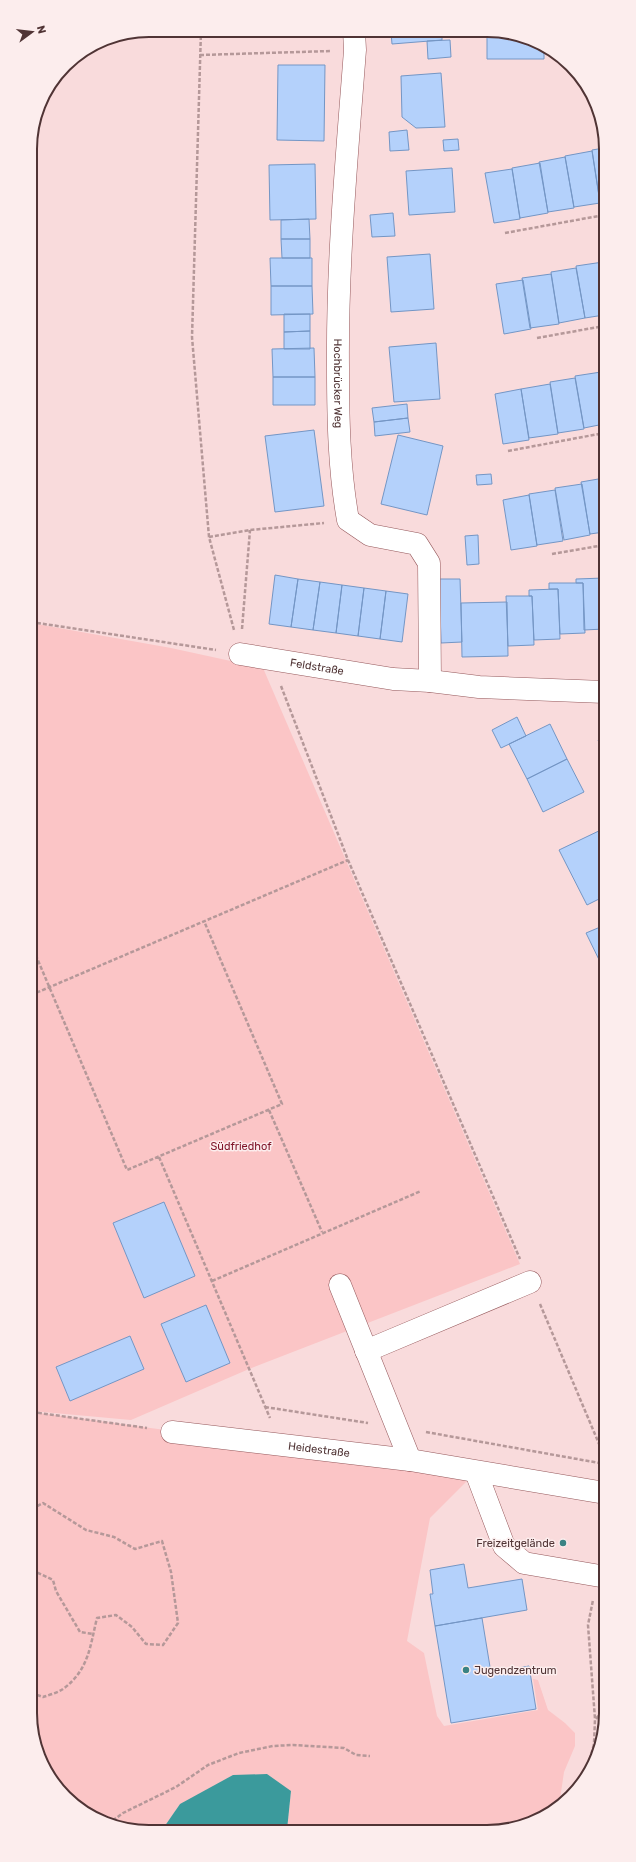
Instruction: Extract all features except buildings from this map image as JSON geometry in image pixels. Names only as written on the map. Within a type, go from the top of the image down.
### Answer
[{"type":"street","name":"Hochbrücker Weg","points":[[348,520],[344,500],[338,416],[338,312],[355,41]]},
{"type":"street","points":[[348,520],[370,535],[417,544],[429,563],[430,681]]},
{"type":"street","name":"Feldstraße","points":[[240,654],[393,679],[430,681],[479,687],[599,692]]},
{"type":"street","points":[[366,1351],[530,1282]]},
{"type":"street","points":[[340,1285],[410,1460]]},
{"type":"street","name":"Heidestraße","points":[[172,1432],[410,1460],[599,1492]]},
{"type":"street","points":[[476,1472],[504,1546],[524,1562],[599,1585]]},
{"type":"path","points":[[201,37],[192,337],[209,537],[240,654]]},
{"type":"path","points":[[200,54],[355,41]]},
{"type":"path","points":[[505,233],[599,216]]},
{"type":"path","points":[[537,338],[599,327]]},
{"type":"path","points":[[508,451],[599,434]]},
{"type":"path","points":[[209,537],[250,530],[348,520]]},
{"type":"path","points":[[240,654],[250,530]]},
{"type":"path","points":[[552,554],[599,545]]},
{"type":"path","points":[[37,623],[240,654]]},
{"type":"path","points":[[273,659],[279,679],[348,860],[599,1444]]},
{"type":"path","points":[[37,992],[348,860]]},
{"type":"path","points":[[37,958],[127,1170],[282,1104],[204,921]]},
{"type":"path","points":[[269,1110],[322,1232]]},
{"type":"path","points":[[159,1157],[281,1444]]},
{"type":"path","points":[[212,1281],[322,1232],[421,1191]]},
{"type":"path","points":[[265,1407],[397,1427],[599,1463]]},
{"type":"path","points":[[37,1413],[172,1432]]},
{"type":"path","points":[[37,1506],[43,1503],[86,1530],[114,1537],[135,1549],[162,1541],[171,1572],[178,1623],[163,1645],[146,1644],[132,1627],[116,1615],[97,1618],[86,1663],[62,1689],[43,1697],[37,1695]]},
{"type":"path","points":[[37,1572],[53,1580],[56,1591],[80,1632],[93,1634]]},
{"type":"path","points":[[593,1747],[595,1719],[588,1625],[599,1588]]},
{"type":"path","points":[[595,1719],[599,1714]]},
{"type":"path","points":[[115,1819],[123,1813],[176,1787],[208,1765],[239,1753],[273,1746],[293,1745],[344,1748],[356,1755],[370,1756]]},
{"type":"green space","name":"Südfriedhof","points":[[37,624],[171,648],[263,668],[520,1264],[249,1369],[131,1420],[37,1411]]},
{"type":"green space","points":[[37,1413],[476,1472],[430,1518],[407,1641],[424,1653],[437,1716],[444,1726],[538,1710],[533,1679],[538,1680],[548,1710],[575,1733],[575,1746],[564,1772],[560,1798],[543,1810],[530,1816],[509,1823],[494,1825],[288,1825],[291,1791],[180,1804],[165,1825],[142,1825],[127,1823],[106,1816],[81,1802],[70,1792],[52,1769],[43,1749],[37,1720]]},
{"type":"water","points":[[267,1774],[291,1791],[288,1825],[165,1825],[180,1804],[233,1775]]},
{"type":"place","name":"Freizeitgelände","points":[[563,1543]]},
{"type":"place","name":"Jugendzentrum","points":[[466,1670]]}]
